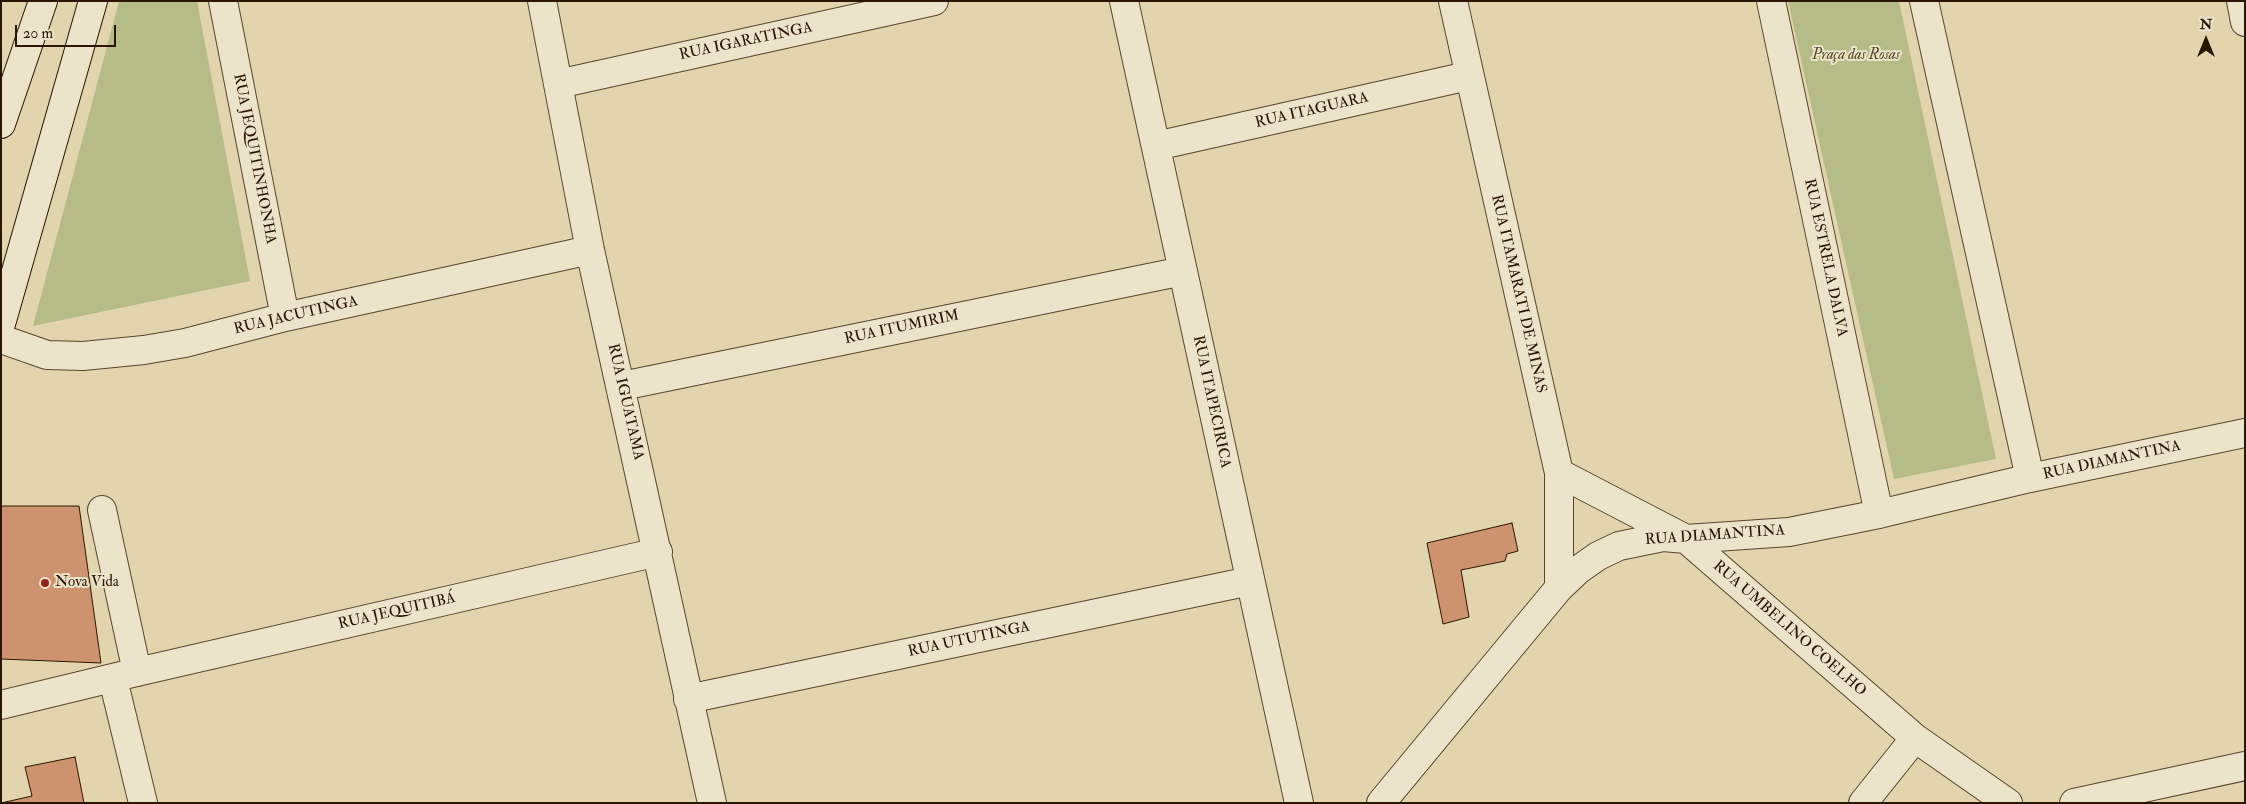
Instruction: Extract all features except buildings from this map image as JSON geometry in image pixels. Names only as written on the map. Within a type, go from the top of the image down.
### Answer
[{"type":"street","points":[[4,108],[43,1]]},
{"type":"street","points":[[1,324],[93,1]]},
{"type":"street","name":"RUA JEQUITINHONHA","points":[[223,1],[284,317]]},
{"type":"street","name":"RUA IGUATAMA","points":[[542,1],[590,250],[622,386],[688,699],[712,803]]},
{"type":"street","name":"RUA IGARATINGA","points":[[558,84],[934,1]]},
{"type":"street","name":"RUA ITAPECIRICA","points":[[1124,1],[1299,803]]},
{"type":"street","name":"RUA ITAMARATI DE MINAS","points":[[1453,1],[1468,76],[1559,474],[1559,588]]},
{"type":"street","name":"RUA ESTRELA DALVA","points":[[1771,1],[1879,514]]},
{"type":"street","points":[[1924,1],[2030,478]]},
{"type":"street","points":[[2241,1],[2245,22]]},
{"type":"street","name":"RUA ITAGUARA","points":[[1156,146],[1468,76]]},
{"type":"street","name":"RUA JACUTINGA","points":[[1,339],[47,355],[105,354],[185,343],[284,317],[590,250]]},
{"type":"street","name":"RUA ITUMIRIM","points":[[622,386],[1182,271]]},
{"type":"street","name":"RUA DIAMANTINA","points":[[1380,803],[1559,588],[1578,570],[1598,556],[1620,546],[1663,537],[1686,539],[1790,532],[1879,514],[2030,478],[2245,433]]},
{"type":"street","name":"RUA UMBELINO COELHO","points":[[1559,474],[1686,539],[1915,738],[2008,803]]},
{"type":"street","points":[[102,510],[143,803]]},
{"type":"street","name":"RUA JEQUITIBÁ","points":[[1,705],[658,552]]},
{"type":"street","name":"RUA UTUTINGA","points":[[688,699],[1250,581]]},
{"type":"street","points":[[1863,803],[1915,738]]},
{"type":"street","points":[[2074,803],[2245,766]]},
{"type":"green space","points":[[119,1],[197,1],[250,281],[33,326]]},
{"type":"green space","name":"Praça das Rosas","points":[[1788,1],[1899,1],[1996,459],[1894,479]]},
{"type":"place","name":"Nova Vida","points":[[45,583]]}]
